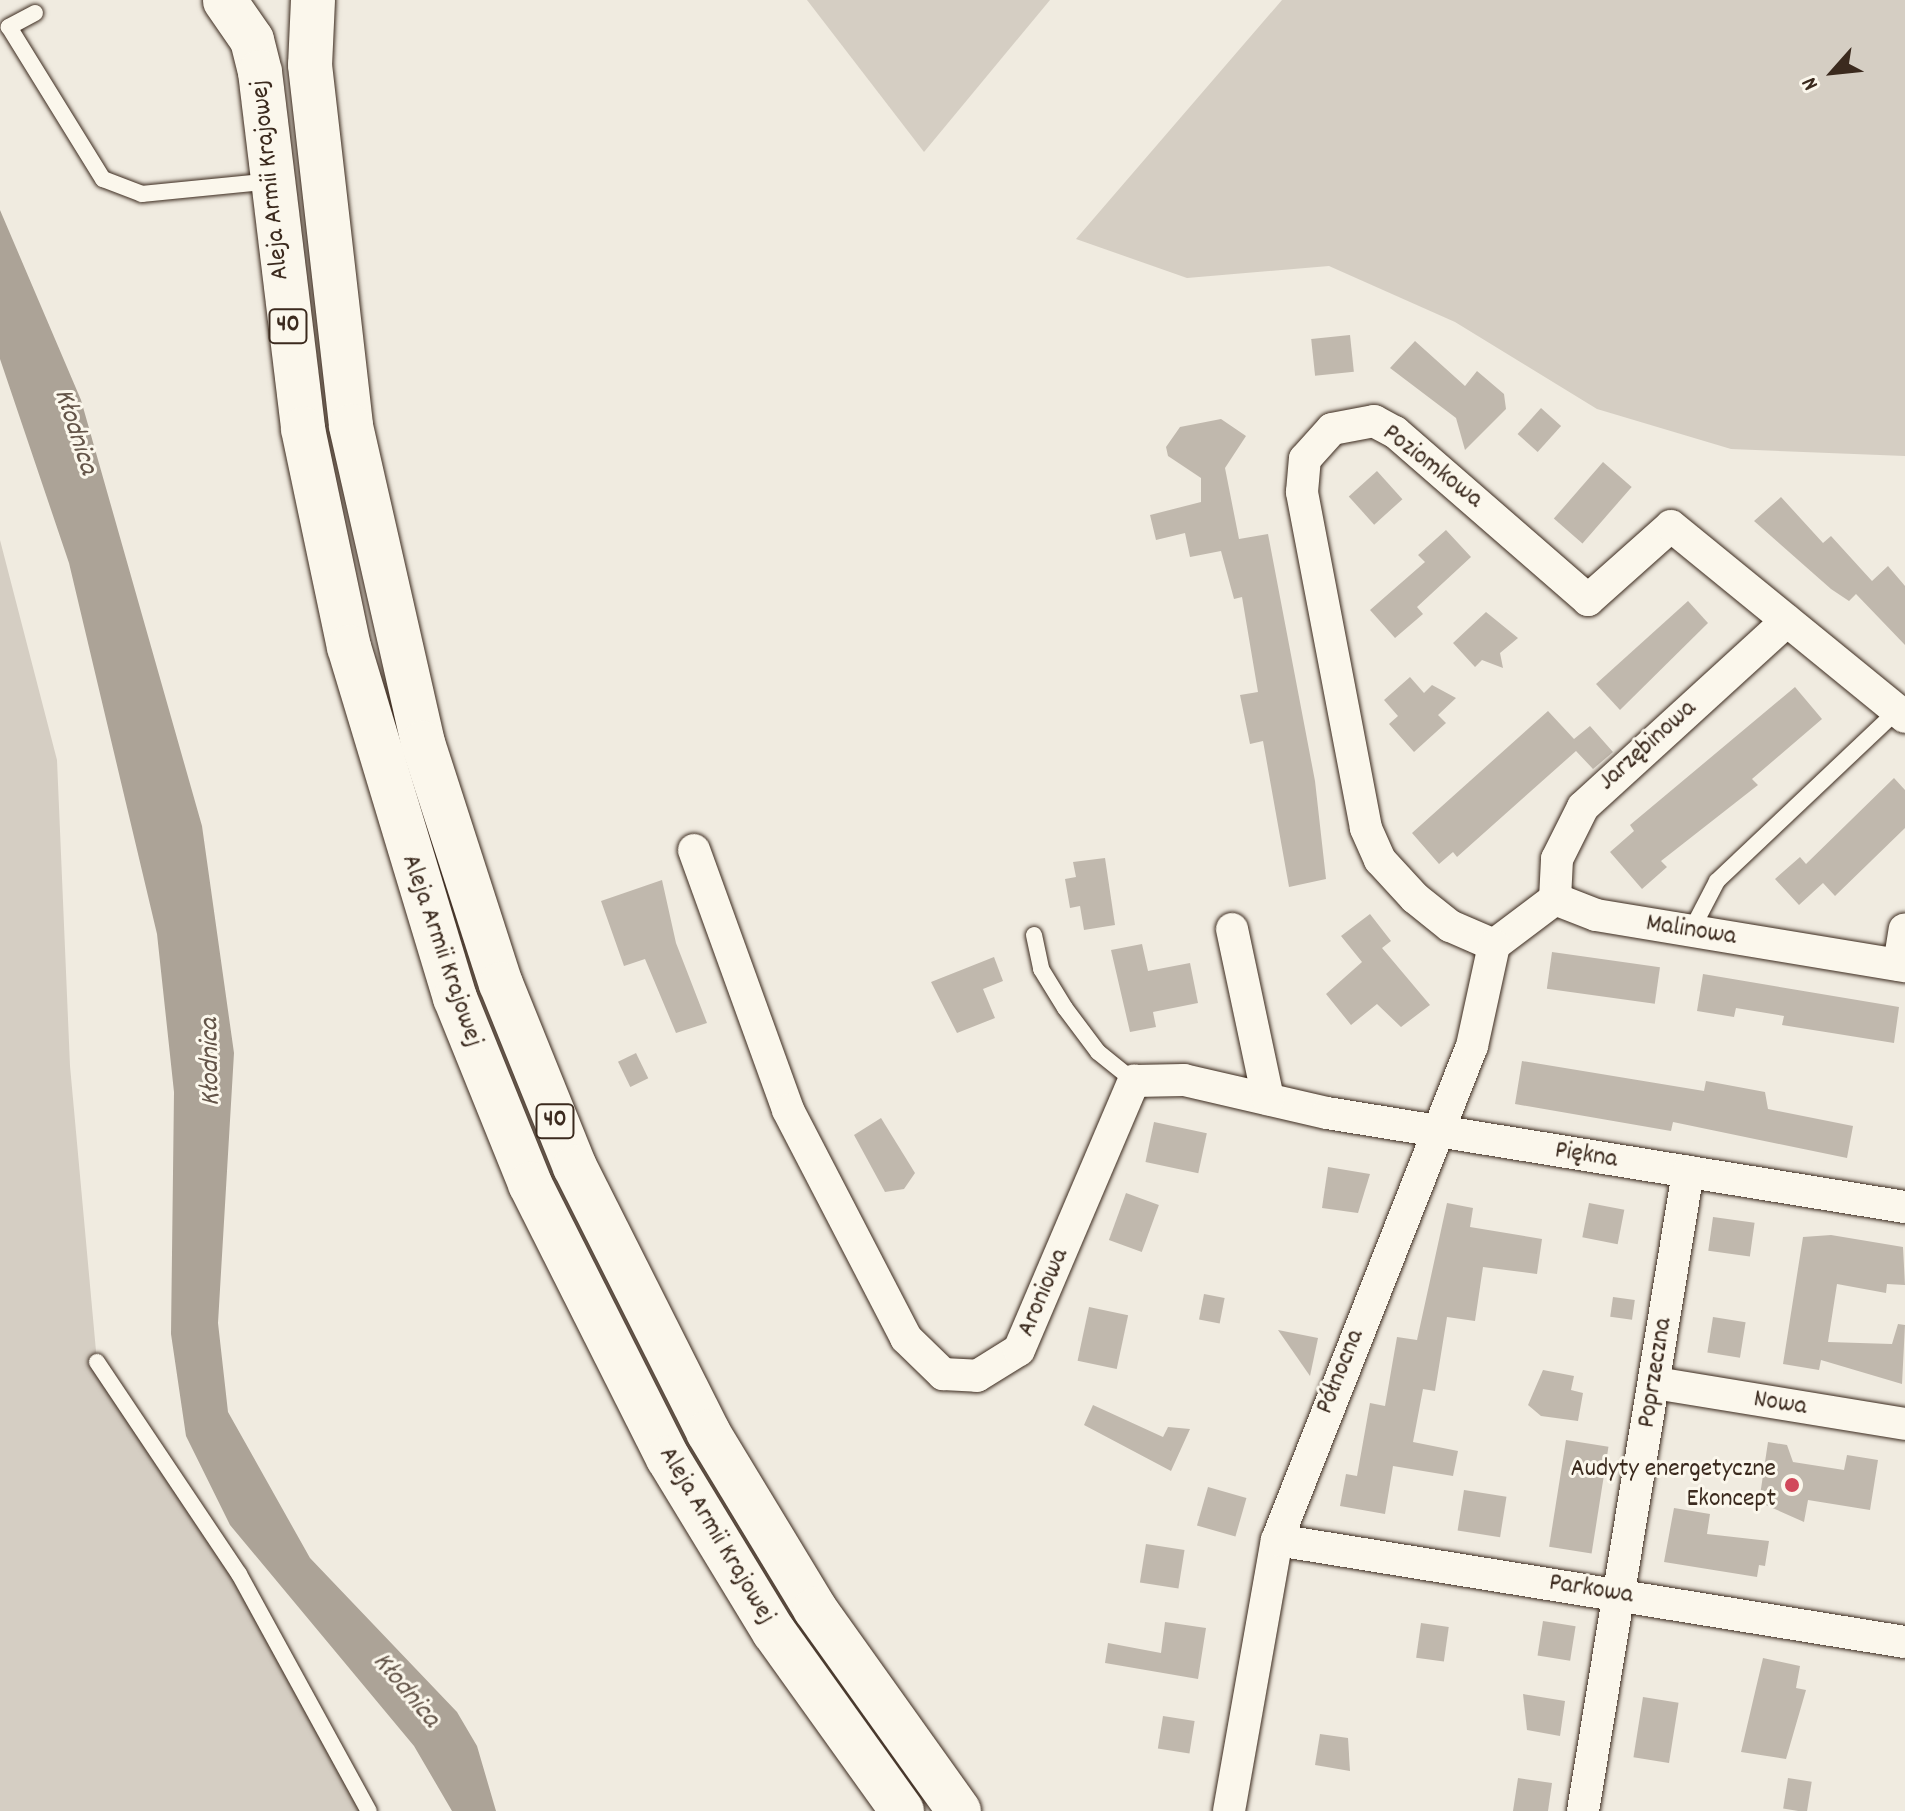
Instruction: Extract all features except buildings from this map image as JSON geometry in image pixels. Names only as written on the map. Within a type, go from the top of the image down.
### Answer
[{"type":"main road","name":"40","points":[[224,1],[260,9],[294,0]]},
{"type":"main road","name":"Aleja Armii Krajowej","points":[[313,0],[313,95],[351,426],[423,743],[501,984],[575,1167],[708,1432],[815,1609],[959,1811]]},
{"type":"main road","name":"Aleja Armii Krajowej","points":[[224,1],[252,40],[274,181],[284,297],[324,537],[379,763],[455,998],[530,1184],[668,1458],[774,1632],[902,1811]]},
{"type":"street","name":"Poziomkowa","points":[[1494,945],[1450,926],[1415,898],[1380,860],[1366,828],[1302,492],[1305,459],[1317,442],[1358,420],[1395,432],[1588,600],[1671,526],[1901,714]]},
{"type":"street","name":"Jarzębinowa","points":[[1555,899],[1557,859],[1583,807],[1787,621]]},
{"type":"street","name":"Aroniowa","points":[[694,850],[788,1110],[906,1338],[943,1374],[977,1376],[1019,1350],[1134,1081]]},
{"type":"street","name":"Malinowa","points":[[1555,899],[1596,915],[1902,965]]},
{"type":"street","points":[[1494,945],[1555,899]]},
{"type":"street","points":[[1134,1081],[1184,1080],[1268,1099],[1232,929]]},
{"type":"street","points":[[1902,965],[1905,929]]},
{"type":"street","name":"Północna","points":[[1229,1811],[1277,1540],[1472,1046],[1494,945]]},
{"type":"street","name":"Piękna","points":[[1268,1099],[1436,1133],[1905,1207]]},
{"type":"street","name":"Poprzeczna","points":[[1583,1811],[1688,1172]]},
{"type":"street","name":"Nowa","points":[[1655,1383],[1905,1424]]},
{"type":"street","name":"Parkowa","points":[[1277,1540],[1905,1642]]},
{"type":"lane","points":[[35,13],[9,27],[103,179],[142,194],[274,181]]},
{"type":"lane","points":[[1691,931],[1717,881],[1901,714]]},
{"type":"lane","points":[[1034,935],[1041,969],[1065,1008],[1098,1052],[1134,1081]]},
{"type":"lane","points":[[97,1362],[239,1574],[369,1811]]},
{"type":"shaded area","points":[[807,0],[1050,0],[924,152]]},
{"type":"shaded area","points":[[1282,0],[1905,0],[1905,456],[1731,449],[1597,409],[1455,322],[1329,266],[1187,278],[1076,239]]},
{"type":"shaded area","points":[[0,540],[57,760],[70,1066],[97,1362],[239,1574],[369,1811],[0,1811]]},
{"type":"water","name":"Kłodnica","points":[[0,210],[81,400],[202,826],[234,1053],[218,1323],[228,1412],[310,1558],[457,1712],[477,1746],[496,1811],[452,1811],[414,1746],[230,1525],[186,1436],[171,1334],[174,1092],[157,934],[69,563],[0,359]]},
{"type":"place","name":"Audyty energetyczne Ekoncept","points":[[1792,1485]]}]
